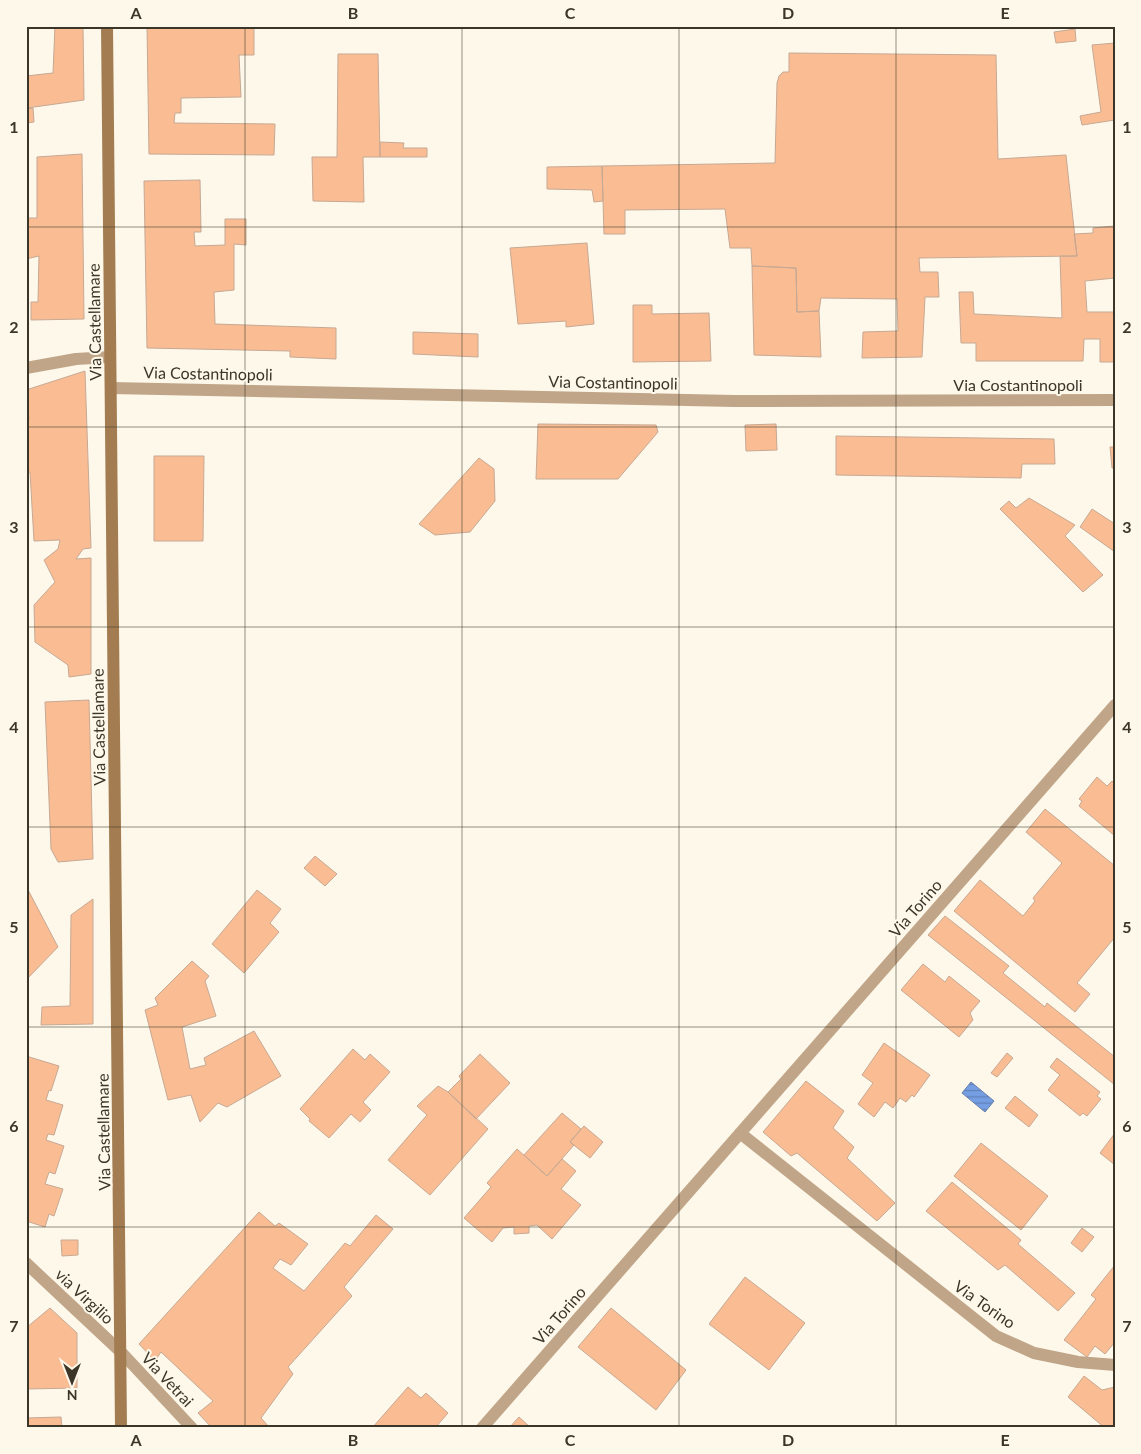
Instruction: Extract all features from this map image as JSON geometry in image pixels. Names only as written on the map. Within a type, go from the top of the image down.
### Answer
[{"type":"main road","name":"Via Castellamare","points":[[107,26],[121,1428]]},
{"type":"street","points":[[26,368],[76,359],[110,356]]},
{"type":"street","name":"Via Costantinopoli","points":[[111,388],[734,401],[1115,400]]},
{"type":"street","name":"Via Torino","points":[[482,1428],[1115,705]]},
{"type":"street","name":"Via Torino","points":[[740,1133],[996,1336],[1034,1353],[1078,1362],[1115,1365]]},
{"type":"street","name":"via Virgilio","points":[[26,1263],[121,1352]]},
{"type":"street","name":"Via Vetrai","points":[[121,1352],[192,1428]]},
{"type":"water","points":[[971,1082],[994,1101],[985,1112],[962,1093]]},
{"type":"building","points":[[55,26],[83,26],[84,100],[27,108],[26,76],[53,73]]},
{"type":"building","points":[[147,26],[254,26],[254,55],[239,55],[241,97],[181,98],[181,113],[175,113],[174,123],[275,124],[274,155],[149,154]]},
{"type":"building","points":[[1075,29],[1076,41],[1056,43],[1054,32]]},
{"type":"building","points":[[1115,43],[1115,120],[1082,125],[1080,116],[1101,112],[1092,45]]},
{"type":"building","points":[[789,53],[996,55],[998,159],[1066,155],[1077,256],[919,258],[920,272],[938,272],[939,297],[925,297],[922,357],[862,358],[863,332],[898,331],[897,299],[821,298],[819,311],[797,312],[796,268],[752,266],[751,248],[730,248],[725,209],[625,210],[625,234],[604,234],[602,166],[775,163],[777,83],[779,76],[783,72],[789,72]]},
{"type":"building","points":[[338,54],[378,54],[380,157],[363,157],[364,202],[313,201],[312,157],[337,157]]},
{"type":"building","points":[[33,108],[34,122],[26,123],[26,109]]},
{"type":"building","points":[[380,142],[404,143],[403,148],[427,148],[427,157],[380,157]]},
{"type":"building","points":[[82,154],[84,319],[31,320],[31,302],[38,302],[39,256],[26,259],[26,218],[37,218],[37,157]]},
{"type":"building","points":[[602,166],[603,201],[594,202],[592,190],[547,189],[547,167]]},
{"type":"building","points":[[200,180],[201,232],[194,232],[195,246],[225,245],[225,219],[246,219],[246,245],[234,244],[234,290],[214,292],[215,324],[336,328],[336,359],[290,357],[290,351],[147,348],[144,181]]},
{"type":"building","points":[[1115,226],[1115,278],[1085,281],[1087,312],[1115,312],[1115,362],[1100,362],[1100,339],[1084,339],[1083,361],[976,361],[976,343],[961,343],[959,292],[973,292],[974,314],[1062,318],[1060,256],[1077,256],[1074,234],[1093,233],[1093,228]]},
{"type":"building","points":[[587,243],[594,324],[566,327],[566,321],[518,324],[510,248]]},
{"type":"building","points":[[752,266],[796,268],[797,312],[819,311],[821,357],[754,355]]},
{"type":"building","points":[[633,305],[652,305],[652,314],[709,313],[711,361],[633,362]]},
{"type":"building","points":[[413,332],[478,334],[478,357],[413,354]]},
{"type":"building","points":[[85,371],[91,548],[83,549],[76,559],[91,558],[91,674],[69,677],[68,665],[35,642],[34,605],[55,582],[44,560],[58,549],[60,540],[34,541],[30,472],[26,472],[26,420],[29,420],[26,390]]},
{"type":"building","points":[[538,424],[656,425],[658,432],[618,479],[536,479]]},
{"type":"building","points":[[776,424],[777,450],[746,451],[745,425]]},
{"type":"building","points":[[836,436],[1054,439],[1055,464],[1022,464],[1021,478],[836,475]]},
{"type":"building","points":[[1110,447],[1115,447],[1115,468],[1112,468]]},
{"type":"building","points":[[154,456],[204,456],[203,541],[154,541]]},
{"type":"building","points":[[479,458],[494,469],[495,501],[470,532],[435,535],[419,524]]},
{"type":"building","points":[[1029,498],[1075,525],[1065,536],[1103,575],[1083,592],[1000,509],[1009,501],[1016,508]]},
{"type":"building","points":[[1092,509],[1115,524],[1115,552],[1080,527]]},
{"type":"building","points":[[89,700],[93,859],[58,862],[51,849],[45,702]]},
{"type":"building","points":[[1097,777],[1107,786],[1112,781],[1115,784],[1115,836],[1079,806],[1082,801],[1079,799]]},
{"type":"building","points":[[1045,809],[1115,866],[1115,937],[1077,983],[1090,994],[1075,1012],[954,911],[980,880],[1023,916],[1035,901],[1033,898],[1062,863],[1026,832]]},
{"type":"building","points":[[315,856],[337,874],[325,886],[304,868]]},
{"type":"building","points":[[26,886],[58,947],[26,980]]},
{"type":"building","points":[[257,890],[281,909],[270,923],[279,932],[244,973],[212,944]]},
{"type":"building","points":[[93,899],[93,1024],[41,1025],[42,1007],[70,1006],[71,915]]},
{"type":"building","points":[[945,916],[1009,966],[1003,973],[1045,1007],[1047,1003],[1115,1057],[1115,1085],[928,935]]},
{"type":"building","points":[[192,961],[209,976],[205,981],[216,1016],[182,1027],[190,1069],[206,1065],[204,1058],[254,1031],[281,1076],[227,1107],[218,1103],[200,1122],[191,1095],[168,1100],[145,1010],[158,1005],[155,998]]},
{"type":"building","points":[[923,964],[945,982],[949,976],[980,1001],[970,1013],[973,1020],[959,1037],[901,990]]},
{"type":"building","points":[[884,1043],[930,1075],[914,1097],[912,1095],[906,1102],[900,1098],[893,1108],[885,1102],[874,1117],[858,1104],[873,1083],[862,1075]]},
{"type":"building","points":[[353,1049],[365,1060],[370,1054],[390,1072],[363,1102],[371,1110],[360,1122],[351,1114],[329,1138],[309,1121],[310,1119],[300,1109]]},
{"type":"building","points":[[1007,1053],[1013,1058],[997,1077],[991,1073]]},
{"type":"building","points":[[480,1054],[510,1083],[476,1119],[448,1092],[461,1079],[459,1076]]},
{"type":"building","points":[[26,1056],[59,1066],[46,1100],[63,1105],[54,1135],[48,1134],[46,1140],[64,1146],[55,1174],[49,1172],[45,1184],[63,1189],[54,1216],[49,1214],[45,1227],[26,1221]]},
{"type":"building","points":[[1057,1058],[1100,1092],[1097,1096],[1101,1099],[1087,1116],[1083,1113],[1080,1116],[1048,1090],[1060,1075],[1050,1067]]},
{"type":"building","points":[[806,1081],[844,1111],[833,1128],[854,1147],[847,1158],[895,1203],[877,1221],[797,1153],[791,1156],[763,1132]]},
{"type":"building","points":[[438,1086],[448,1092],[488,1129],[430,1195],[388,1160],[427,1115],[417,1106]]},
{"type":"building","points":[[1015,1096],[1038,1115],[1029,1127],[1005,1108]]},
{"type":"building","points":[[562,1113],[581,1129],[570,1142],[574,1145],[547,1176],[524,1155]]},
{"type":"building","points":[[584,1126],[603,1142],[590,1158],[570,1142]]},
{"type":"building","points":[[1115,1133],[1115,1165],[1100,1153]]},
{"type":"building","points":[[981,1143],[1048,1196],[1021,1230],[954,1176]]},
{"type":"building","points":[[517,1149],[547,1176],[562,1159],[576,1171],[561,1189],[581,1205],[552,1239],[537,1225],[529,1226],[529,1233],[514,1234],[514,1227],[503,1228],[492,1242],[464,1218],[491,1187],[487,1183]]},
{"type":"building","points":[[952,1182],[1021,1240],[1018,1244],[1075,1293],[1058,1311],[1005,1265],[998,1270],[926,1211]]},
{"type":"building","points":[[259,1212],[275,1226],[279,1223],[308,1244],[291,1265],[280,1259],[273,1268],[304,1291],[345,1243],[350,1246],[376,1215],[393,1229],[344,1287],[352,1296],[288,1367],[293,1374],[261,1418],[270,1428],[212,1428],[198,1413],[213,1401],[161,1352],[155,1361],[139,1344]]},
{"type":"building","points":[[1082,1228],[1094,1237],[1082,1252],[1071,1243]]},
{"type":"building","points":[[61,1240],[78,1240],[78,1255],[62,1256]]},
{"type":"building","points":[[1115,1265],[1115,1342],[1105,1354],[1095,1346],[1087,1357],[1064,1340],[1096,1299],[1091,1295]]},
{"type":"building","points":[[745,1277],[805,1323],[769,1370],[709,1324]]},
{"type":"building","points":[[50,1308],[77,1333],[77,1388],[26,1389],[26,1328]]},
{"type":"building","points":[[611,1308],[686,1370],[656,1410],[578,1347]]},
{"type":"building","points":[[1084,1376],[1102,1390],[1115,1387],[1115,1428],[1105,1428],[1068,1397]]},
{"type":"building","points":[[408,1387],[421,1398],[426,1393],[448,1413],[435,1428],[372,1428]]},
{"type":"building","points":[[61,1417],[62,1428],[26,1428],[26,1418]]},
{"type":"building","points":[[519,1417],[531,1428],[509,1428]]}]
